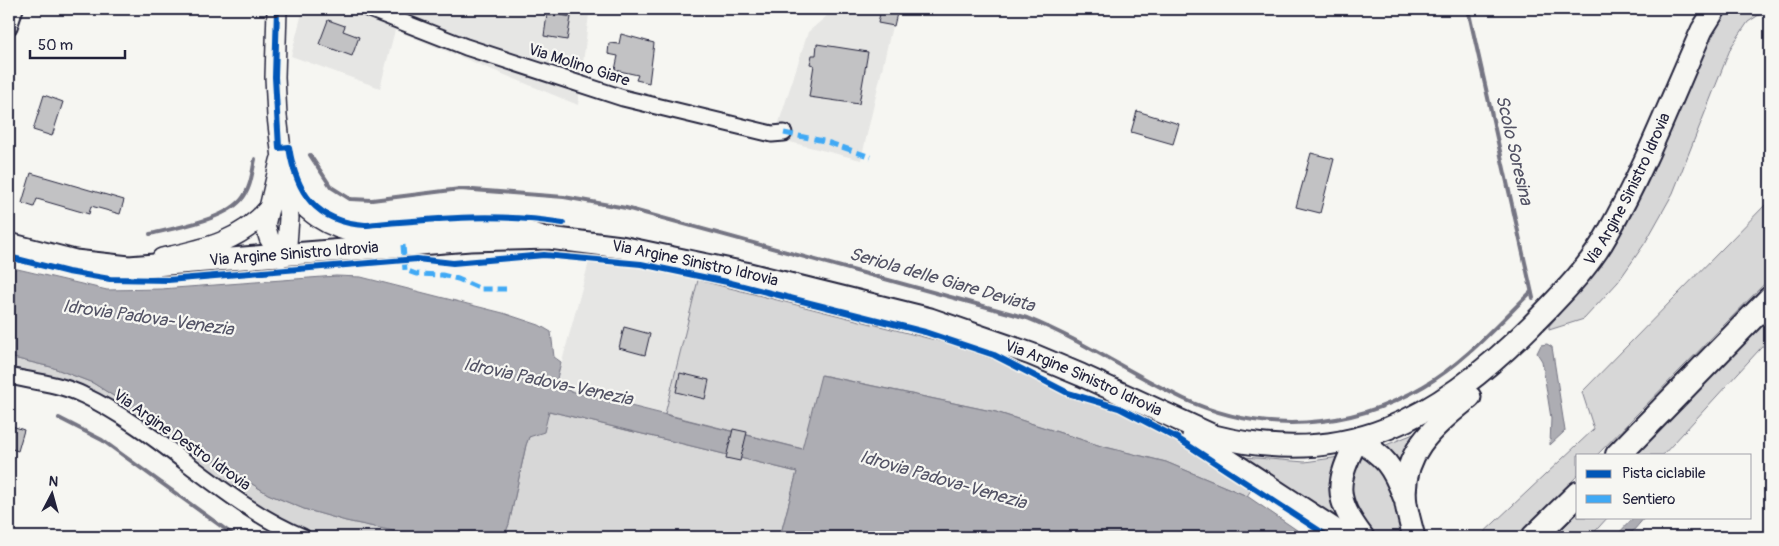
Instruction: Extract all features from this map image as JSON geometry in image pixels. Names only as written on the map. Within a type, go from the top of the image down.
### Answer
[{"type":"main road","name":"Via Argine Sinistro Idrovia","points":[[1508,349],[1567,290],[1607,235],[1627,198],[1702,30],[1715,9]]},
{"type":"main road","name":"Via Argine Sinistro Idrovia","points":[[9,244],[96,264],[153,266],[461,241],[549,238],[666,255],[930,319],[1031,354],[1081,374],[1200,431],[1236,442],[1297,446],[1356,440]]},
{"type":"main road","points":[[1619,454],[1770,299]]},
{"type":"main road","points":[[1363,537],[1348,517],[1340,494],[1343,468],[1356,440],[1388,430],[1420,415],[1466,385],[1508,349]]},
{"type":"main road","points":[[1406,502],[1408,474],[1422,440],[1436,425],[1486,384],[1508,349]]},
{"type":"main road","points":[[1136,401],[1346,537]]},
{"type":"main road","points":[[1356,440],[1386,460],[1396,474],[1406,502],[1414,537]]},
{"type":"main road","points":[[1534,537],[1576,496]]},
{"type":"street","points":[[9,27],[14,9]]},
{"type":"street","points":[[277,9],[275,77],[280,154],[289,218],[287,244],[281,257]]},
{"type":"street","name":"Via Molino Giare","points":[[369,9],[466,47],[623,98],[772,134],[784,133]]},
{"type":"street","points":[[280,154],[265,225],[266,231],[281,257]]},
{"type":"street","points":[[280,154],[290,185],[306,209],[328,224],[343,230],[362,234],[483,226],[507,227],[549,238]]},
{"type":"street","points":[[96,264],[163,258],[227,241],[253,225],[269,208]]},
{"type":"street","name":"Via Argine Destro Idrovia","points":[[9,376],[81,394],[126,419],[255,512],[303,537]]},
{"type":"shaded area","points":[[303,9],[561,9],[589,14],[578,105],[395,30],[380,88],[291,56]]},
{"type":"shaded area","points":[[835,9],[896,9],[861,160],[774,138],[808,32]]},
{"type":"shaded area","points":[[1729,9],[1768,9],[1748,22],[1731,47],[1673,193],[1645,243],[1618,282],[1584,319],[1549,330],[1549,326],[1595,272],[1615,243],[1652,172],[1712,33]]},
{"type":"shaded area","points":[[1770,200],[1770,278],[1598,454],[1576,454],[1576,477],[1518,537],[1479,537],[1594,429],[1582,392]]},
{"type":"shaded area","points":[[589,262],[649,269],[698,280],[665,414],[555,387]]},
{"type":"shaded area","points":[[698,280],[943,342],[1008,364],[1062,393],[1115,410],[1170,438],[1251,490],[1247,496],[1166,462],[1101,446],[996,412],[822,375],[803,449],[665,414]]},
{"type":"shaded area","points":[[1770,315],[1770,338],[1664,454],[1635,454]]},
{"type":"shaded area","points":[[9,357],[51,367],[93,383],[268,494],[304,509],[346,521],[422,537],[313,537],[253,508],[153,432],[9,371]]},
{"type":"shaded area","points":[[549,411],[797,472],[780,537],[504,537],[509,524],[526,445],[529,437],[536,433]]},
{"type":"shaded area","points":[[1421,431],[1402,472],[1381,447]]},
{"type":"shaded area","points":[[1358,456],[1364,456],[1388,475],[1407,537],[1379,537],[1367,528],[1347,495]]},
{"type":"shaded area","points":[[1244,457],[1305,462],[1339,457],[1343,524]]},
{"type":"shaded area","points":[[1576,515],[1576,518],[1607,518],[1590,537],[1554,537]]},
{"type":"water","name":"Idrovia Padova-Venezia","points":[[9,267],[107,290],[161,289],[336,276],[361,277],[503,313],[539,325],[551,332],[554,357],[561,362],[555,387],[802,449],[821,375],[996,412],[1101,446],[1166,462],[1247,496],[1307,537],[780,537],[797,472],[549,411],[544,432],[529,437],[526,445],[509,524],[504,537],[422,537],[346,521],[304,509],[268,494],[93,383],[51,367],[9,357]]},
{"type":"water","points":[[1547,344],[1552,347],[1565,431],[1550,445],[1551,418],[1542,361],[1537,353],[1541,345]]},
{"type":"water","points":[[1633,518],[1644,518],[1628,537],[1612,537],[1616,536]]},
{"type":"building","points":[[881,9],[898,9],[894,26],[878,23]]},
{"type":"building","points":[[556,14],[571,17],[567,40],[544,36],[547,15],[556,16]]},
{"type":"building","points":[[328,20],[345,26],[343,31],[359,37],[352,56],[319,44]]},
{"type":"building","points":[[621,34],[654,43],[649,83],[636,80],[638,75],[615,70],[618,56],[608,54],[609,43],[619,44]]},
{"type":"building","points":[[817,44],[868,52],[859,104],[809,97],[814,65],[810,64],[812,55],[816,55]]},
{"type":"building","points":[[44,95],[63,102],[52,136],[33,130]]},
{"type":"building","points":[[1137,111],[1179,124],[1173,144],[1131,132]]},
{"type":"building","points":[[1311,153],[1334,159],[1320,213],[1296,207]]},
{"type":"building","points":[[31,173],[124,200],[120,214],[91,206],[89,214],[37,199],[34,207],[22,203]]},
{"type":"building","points":[[624,327],[650,334],[645,355],[619,348]]},
{"type":"building","points":[[680,373],[709,380],[705,399],[676,392]]},
{"type":"building","points":[[12,426],[24,430],[18,451],[9,448]]},
{"type":"building","points":[[733,429],[747,432],[740,461],[726,458]]},
{"type":"waterway","name":"Scolo Soresina","points":[[1468,9],[1533,298]]},
{"type":"waterway","name":"Seriola delle Giare Deviata","points":[[310,155],[331,187],[350,199],[372,200],[460,189],[564,197],[626,208],[1027,318],[1067,336],[1184,399],[1214,411],[1244,418],[1275,422],[1306,422],[1336,419],[1366,412],[1396,401],[1439,377],[1467,355],[1531,292]]},
{"type":"waterway","name":"Seriola delle Giare Deviata","points":[[150,234],[211,218],[233,207],[247,191],[255,159]]},
{"type":"waterway","points":[[59,418],[102,440],[236,537]]},
{"type":"marked path","points":[[784,133],[824,141],[871,157]]},
{"type":"marked path","points":[[403,245],[405,270],[416,274],[442,275],[458,279],[481,289],[506,289]]},
{"type":"cycle path","points":[[277,9],[275,77],[279,148],[289,147],[292,163],[303,191],[321,211],[333,218],[348,223],[365,225],[489,217],[563,223]]},
{"type":"cycle path","points":[[9,257],[68,272],[110,279],[168,280],[417,259],[453,263],[544,255],[641,264],[727,282],[925,332],[994,355],[1068,393],[1119,408],[1177,438],[1329,537]]}]
